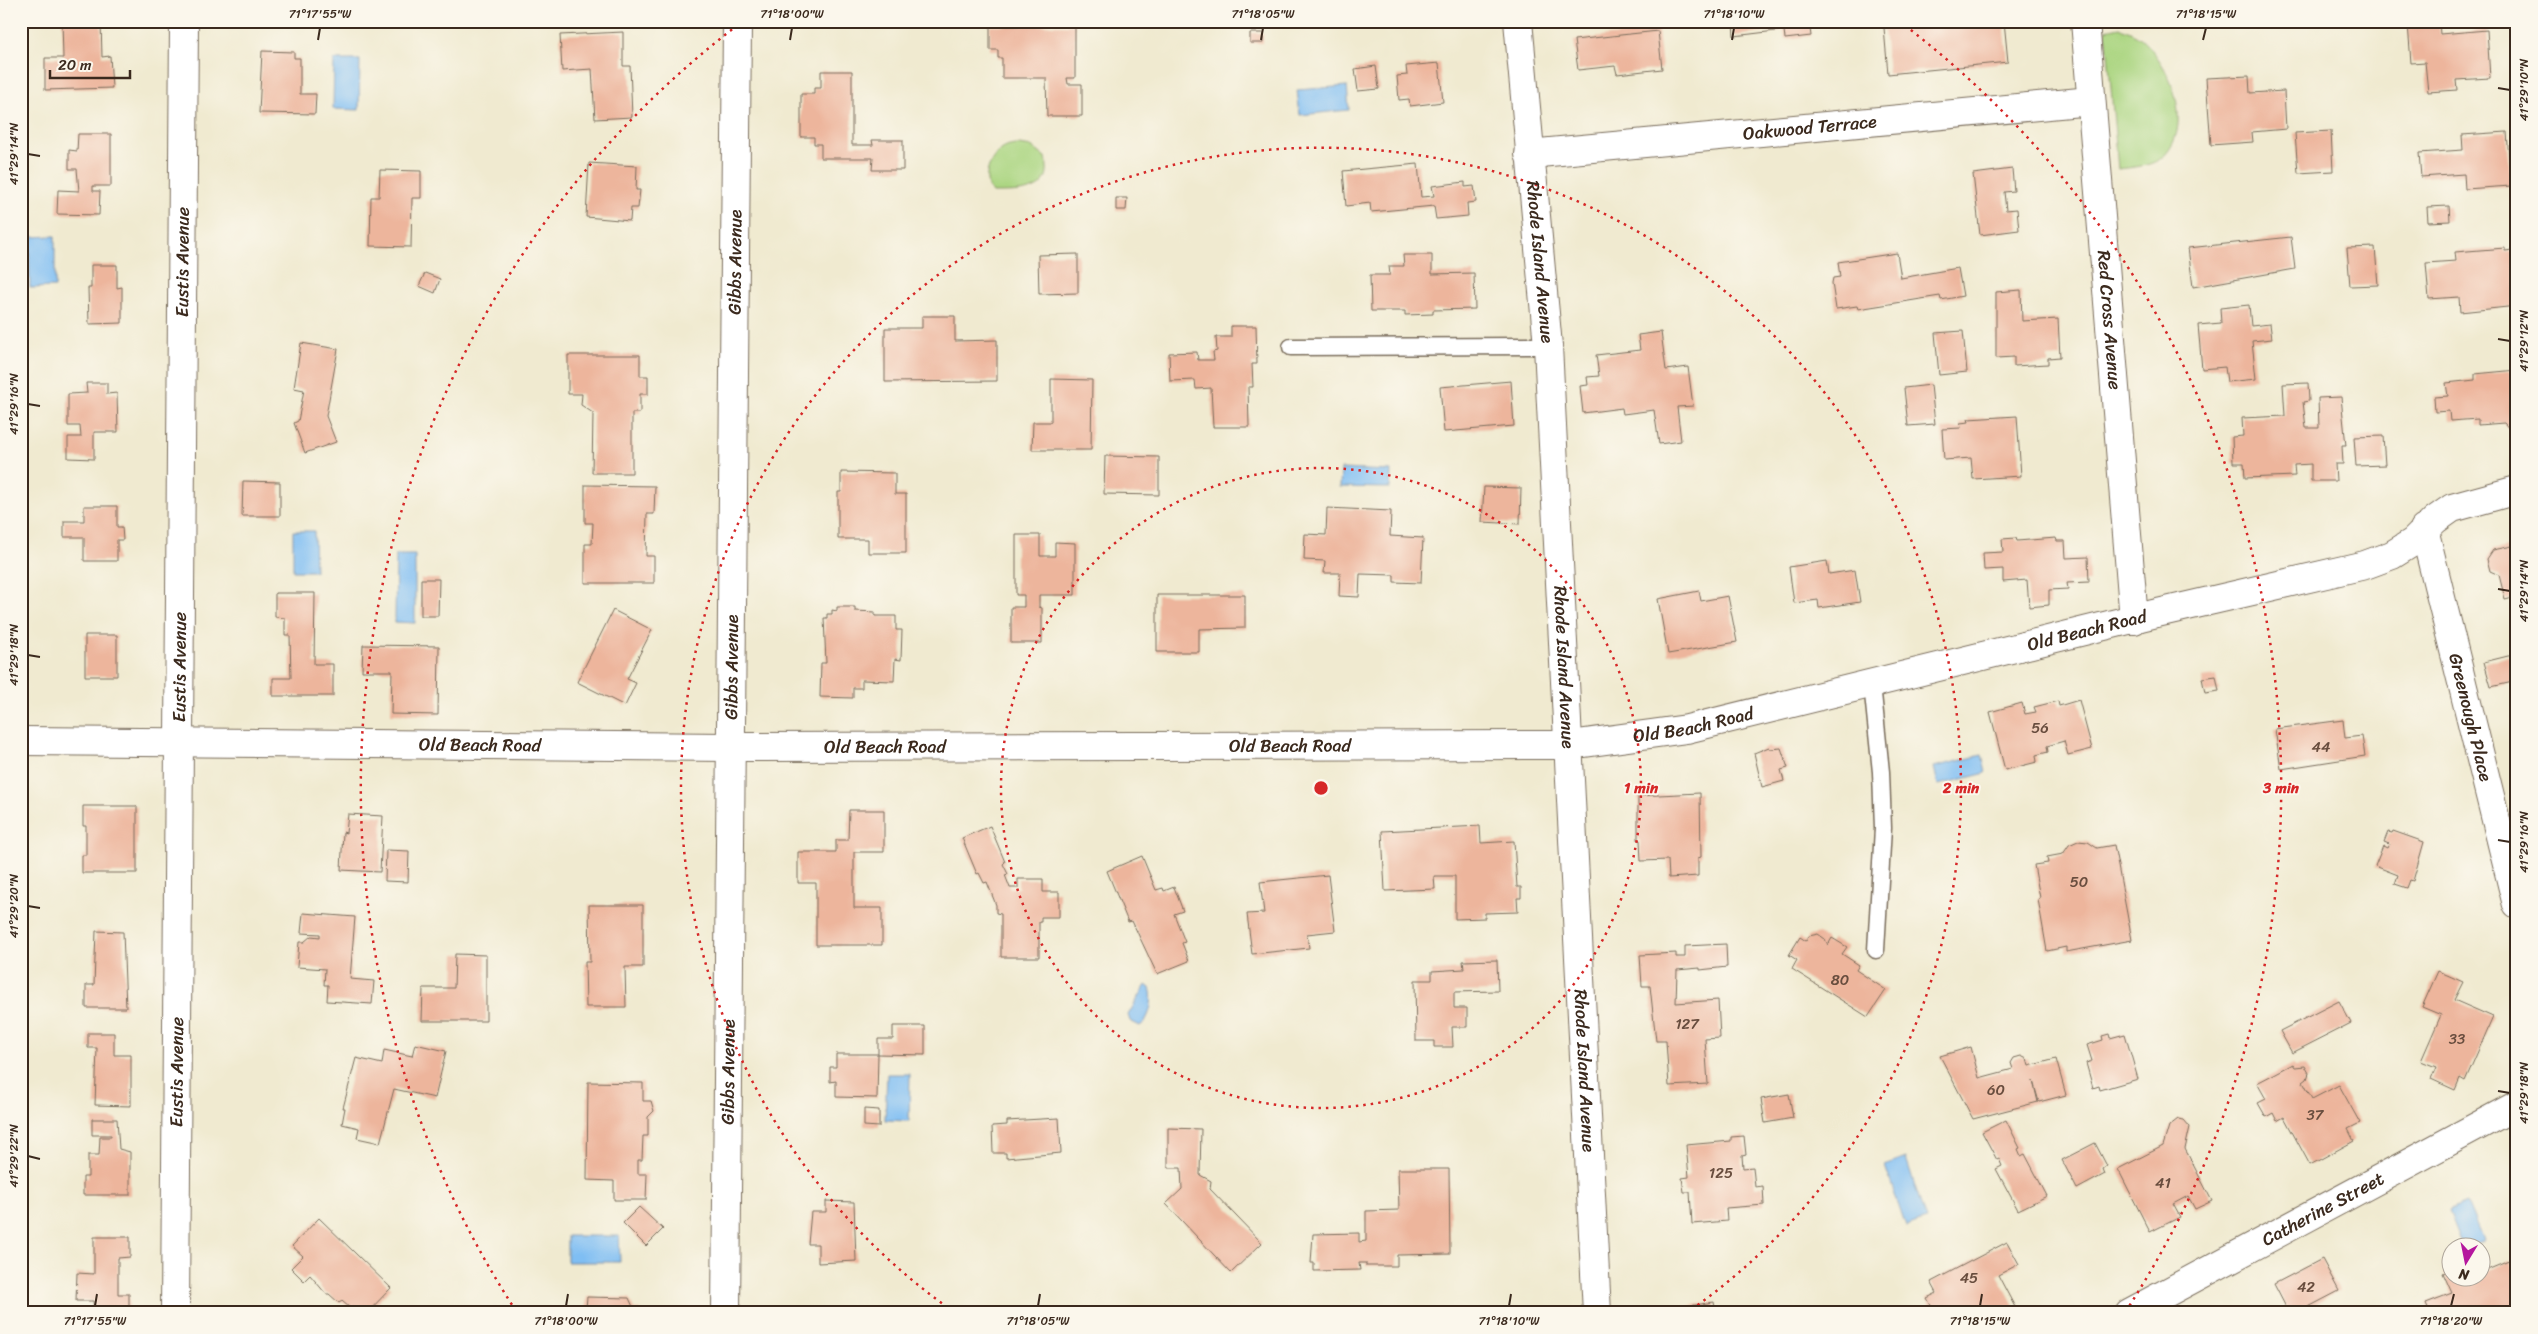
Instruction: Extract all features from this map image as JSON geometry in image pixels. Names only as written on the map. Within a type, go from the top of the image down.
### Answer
[{"type":"street","name":"Eustis Avenue","points":[[174,1313],[184,21]]},
{"type":"street","name":"Gibbs Avenue","points":[[726,1313],[737,21]]},
{"type":"street","name":"Rhode Island Avenue","points":[[1518,21],[1548,346],[1570,745],[1597,1313]]},
{"type":"street","name":"Red Cross Avenue","points":[[2085,21],[2134,620]]},
{"type":"street","name":"Oakwood Terrace","points":[[1529,154],[2091,101]]},
{"type":"street","name":"Old Beach Road","points":[[21,741],[730,747],[1570,745],[1687,729],[2365,565],[2392,555],[2413,542],[2424,529],[2452,508],[2517,490]]},
{"type":"street","name":"Greenough Place","points":[[2424,529],[2517,905]]},
{"type":"street","name":"Catherine Street","points":[[2129,1313],[2517,1105]]},
{"type":"lane","points":[[1291,347],[1548,346]]},
{"type":"lane","points":[[1872,684],[1881,772],[1883,828],[1876,950]]},
{"type":"green space","points":[[2120,27],[2141,38],[2162,64],[2175,95],[2178,127],[2173,142],[2165,155],[2160,159],[2149,164],[2118,169],[2106,30]]},
{"type":"green space","points":[[1019,145],[1032,147],[1045,157],[1047,169],[1045,178],[1040,185],[1032,189],[1013,193],[993,193],[987,183],[989,165],[1000,151]]},
{"type":"water","points":[[334,60],[360,60],[359,110],[333,109]]},
{"type":"water","points":[[1347,86],[1349,110],[1300,115],[1297,90]]},
{"type":"water","points":[[55,236],[55,287],[30,288],[29,237]]},
{"type":"water","points":[[1341,469],[1391,471],[1390,488],[1340,487]]},
{"type":"water","points":[[293,531],[314,531],[315,571],[293,571]]},
{"type":"water","points":[[396,555],[415,555],[415,623],[395,622]]},
{"type":"water","points":[[1982,755],[1986,773],[1938,785],[1934,767]]},
{"type":"water","points":[[1146,985],[1150,988],[1151,1003],[1149,1014],[1140,1026],[1130,1021],[1128,1015]]},
{"type":"water","points":[[887,1074],[910,1074],[909,1121],[885,1120]]},
{"type":"water","points":[[1906,1158],[1926,1220],[1906,1227],[1885,1166]]},
{"type":"water","points":[[2467,1203],[2481,1236],[2458,1236],[2448,1211]]},
{"type":"water","points":[[567,1236],[619,1236],[620,1262],[567,1262]]},
{"type":"building","points":[[62,21],[101,21],[102,57],[110,56],[112,88],[45,90],[45,58],[63,58]]},
{"type":"building","points":[[1733,21],[1809,21],[1811,36],[1785,39],[1784,30],[1734,36]]},
{"type":"building","points":[[1923,21],[2004,21],[2008,62],[1888,74],[1884,28],[1923,24]]},
{"type":"building","points":[[2439,22],[2440,34],[2487,30],[2490,78],[2456,80],[2457,90],[2428,92],[2425,62],[2411,63],[2408,24]]},
{"type":"building","points":[[1075,25],[1075,78],[1067,78],[1068,84],[1082,84],[1082,116],[1047,116],[1046,78],[1002,78],[1002,58],[998,58],[998,50],[990,50],[990,26]]},
{"type":"building","points":[[1658,31],[1662,69],[1617,74],[1615,66],[1578,70],[1574,40]]},
{"type":"building","points":[[623,32],[623,66],[630,66],[632,117],[595,119],[592,69],[562,71],[560,35]]},
{"type":"building","points":[[1250,33],[1263,33],[1263,43],[1250,43]]},
{"type":"building","points":[[262,51],[294,52],[294,58],[300,58],[300,94],[316,94],[315,114],[259,113]]},
{"type":"building","points":[[1439,63],[1443,102],[1410,106],[1409,99],[1399,100],[1397,76],[1407,75],[1406,66]]},
{"type":"building","points":[[1376,66],[1379,89],[1358,91],[1355,69]]},
{"type":"building","points":[[821,71],[852,71],[852,145],[873,145],[872,140],[903,140],[903,170],[872,170],[873,158],[821,158],[821,144],[814,144],[814,137],[801,137],[801,94],[814,94],[814,88],[821,88]]},
{"type":"building","points":[[2249,76],[2250,93],[2284,91],[2286,129],[2252,132],[2253,142],[2211,145],[2206,78]]},
{"type":"building","points":[[2331,131],[2333,171],[2298,173],[2295,133]]},
{"type":"building","points":[[2507,132],[2511,186],[2465,189],[2464,174],[2421,177],[2419,153],[2463,150],[2462,135]]},
{"type":"building","points":[[78,134],[111,134],[111,186],[93,186],[93,191],[100,191],[99,215],[57,214],[58,190],[79,191],[77,169],[69,169],[69,150],[77,151]]},
{"type":"building","points":[[589,163],[637,166],[636,190],[640,190],[638,208],[631,208],[630,221],[586,217]]},
{"type":"building","points":[[1418,164],[1421,197],[1434,196],[1432,186],[1465,182],[1465,187],[1474,186],[1476,202],[1467,203],[1468,216],[1436,219],[1434,206],[1371,212],[1370,203],[1346,206],[1343,171]]},
{"type":"building","points":[[2012,169],[2014,191],[2004,192],[2006,210],[2017,209],[2019,230],[1980,235],[1973,174]]},
{"type":"building","points":[[380,170],[421,171],[421,198],[412,198],[411,247],[370,246],[371,197],[379,197]]},
{"type":"building","points":[[1116,198],[1127,198],[1126,210],[1116,210]]},
{"type":"building","points":[[2449,206],[2450,221],[2428,222],[2427,207]]},
{"type":"building","points":[[2291,237],[2295,269],[2193,287],[2188,248]]},
{"type":"building","points":[[2375,247],[2378,285],[2350,286],[2347,248]]},
{"type":"building","points":[[2505,248],[2505,251],[2514,250],[2517,306],[2460,312],[2459,297],[2429,299],[2426,263],[2456,261],[2455,252]]},
{"type":"building","points":[[1897,253],[1901,278],[1958,268],[1963,296],[1941,300],[1940,296],[1858,309],[1857,306],[1836,309],[1832,283],[1833,278],[1840,277],[1838,262]]},
{"type":"building","points":[[1078,254],[1078,293],[1039,294],[1038,255]]},
{"type":"building","points":[[1403,255],[1432,255],[1432,274],[1474,273],[1475,309],[1433,310],[1433,314],[1405,315],[1405,311],[1371,311],[1370,275],[1390,275],[1389,266],[1404,266]]},
{"type":"building","points":[[91,265],[117,265],[117,288],[122,287],[122,323],[89,324],[88,288],[91,288]]},
{"type":"building","points":[[425,273],[440,279],[435,293],[419,286]]},
{"type":"building","points":[[2021,290],[2022,321],[2058,319],[2060,357],[2048,358],[2048,364],[2014,366],[2014,357],[1996,358],[1996,292]]},
{"type":"building","points":[[2249,305],[2251,326],[2270,324],[2272,339],[2252,341],[2256,379],[2227,382],[2225,367],[2202,369],[2198,325],[2221,323],[2220,308]]},
{"type":"building","points":[[922,316],[955,316],[955,341],[997,340],[997,381],[885,382],[885,328],[922,328]]},
{"type":"building","points":[[1231,326],[1256,326],[1257,364],[1252,364],[1253,387],[1248,387],[1249,427],[1213,427],[1211,388],[1196,389],[1195,380],[1170,381],[1169,353],[1197,352],[1198,360],[1214,360],[1213,352],[1217,351],[1216,337],[1231,337]]},
{"type":"building","points":[[1963,331],[1967,372],[1939,375],[1935,333]]},
{"type":"building","points":[[1661,332],[1666,370],[1688,367],[1693,406],[1677,407],[1681,441],[1659,444],[1654,410],[1623,414],[1622,408],[1583,413],[1580,386],[1588,385],[1587,377],[1599,376],[1596,355],[1640,350],[1638,335]]},
{"type":"building","points":[[301,343],[338,349],[326,416],[336,442],[305,453],[294,423],[298,421],[304,390],[294,388]]},
{"type":"building","points":[[568,355],[640,355],[640,376],[648,376],[648,394],[640,394],[640,413],[632,413],[632,473],[592,473],[593,413],[581,405],[582,394],[568,394]]},
{"type":"building","points":[[2517,370],[2517,432],[2513,433],[2504,423],[2478,425],[2478,419],[2450,421],[2449,411],[2435,412],[2434,397],[2448,396],[2446,383],[2475,380],[2475,374]]},
{"type":"building","points":[[1051,379],[1092,380],[1091,450],[1032,450],[1033,422],[1051,422]]},
{"type":"building","points":[[1511,381],[1514,426],[1444,432],[1440,387]]},
{"type":"building","points":[[86,383],[107,383],[107,394],[117,393],[118,432],[94,432],[94,459],[68,458],[68,437],[81,437],[80,426],[68,426],[68,394],[87,393]]},
{"type":"building","points":[[2308,383],[2309,401],[2303,402],[2306,428],[2319,428],[2318,398],[2341,397],[2346,446],[2342,446],[2343,464],[2335,464],[2336,481],[2311,481],[2311,464],[2294,465],[2295,476],[2245,478],[2244,463],[2233,463],[2232,437],[2243,436],[2242,418],[2285,416],[2283,384]]},
{"type":"building","points":[[1931,385],[1935,424],[1908,426],[1904,388]]},
{"type":"building","points":[[2017,416],[2021,476],[1973,479],[1971,458],[1944,460],[1942,429],[1961,428],[1960,423],[1969,422],[1968,419]]},
{"type":"building","points":[[2383,436],[2385,465],[2356,466],[2354,437]]},
{"type":"building","points":[[1105,456],[1159,457],[1159,495],[1104,494]]},
{"type":"building","points":[[841,472],[895,473],[895,494],[906,494],[906,553],[868,553],[868,539],[838,539],[838,492],[841,492]]},
{"type":"building","points":[[243,481],[280,482],[280,516],[242,516]]},
{"type":"building","points":[[585,485],[655,486],[654,514],[647,514],[646,556],[654,556],[654,583],[585,583],[585,544],[592,544],[593,523],[585,523]]},
{"type":"building","points":[[1484,487],[1521,488],[1520,524],[1482,522]]},
{"type":"building","points":[[84,506],[117,506],[117,527],[122,527],[123,540],[117,540],[117,561],[84,561],[84,537],[64,537],[64,521],[84,521]]},
{"type":"building","points":[[1327,508],[1391,511],[1390,536],[1423,538],[1421,583],[1394,582],[1394,575],[1360,574],[1359,597],[1339,596],[1340,573],[1324,573],[1325,561],[1304,560],[1305,534],[1326,535]]},
{"type":"building","points":[[1016,535],[1040,535],[1040,556],[1055,556],[1055,542],[1075,543],[1075,595],[1039,595],[1039,607],[1042,608],[1042,643],[1011,643],[1011,607],[1024,607],[1024,595],[1016,595]]},
{"type":"building","points":[[2016,538],[2017,541],[2056,538],[2057,541],[2065,541],[2066,558],[2088,557],[2089,582],[2067,583],[2068,589],[2049,590],[2049,605],[2029,607],[2027,580],[2003,582],[2003,569],[1984,570],[1983,553],[2003,552],[2002,539]]},
{"type":"building","points":[[2517,545],[2516,609],[2513,597],[2505,599],[2499,575],[2490,571],[2487,559],[2493,550]]},
{"type":"building","points":[[1827,561],[1829,574],[1855,570],[1860,602],[1819,608],[1818,600],[1794,603],[1789,567]]},
{"type":"building","points":[[421,579],[439,579],[438,616],[421,616]]},
{"type":"building","points":[[1699,591],[1701,601],[1728,596],[1737,642],[1668,654],[1658,599]]},
{"type":"building","points":[[275,593],[315,593],[314,664],[333,664],[333,696],[273,696],[273,678],[291,678],[290,635],[285,635],[285,618],[275,617]]},
{"type":"building","points":[[1157,595],[1245,595],[1245,628],[1199,629],[1199,652],[1157,652]]},
{"type":"building","points":[[837,607],[855,607],[855,611],[875,612],[875,616],[896,616],[896,630],[902,630],[901,660],[895,659],[894,681],[862,680],[862,688],[853,688],[853,698],[820,697],[821,663],[826,663],[824,618],[827,618],[827,614],[832,614],[832,610],[837,611]]},
{"type":"building","points":[[613,610],[652,630],[627,679],[636,683],[625,706],[577,682]]},
{"type":"building","points":[[85,635],[117,635],[117,676],[85,676]]},
{"type":"building","points":[[363,645],[439,646],[438,715],[391,714],[392,671],[362,671]]},
{"type":"building","points":[[2512,655],[2517,681],[2491,687],[2484,662]]},
{"type":"building","points":[[2216,676],[2219,691],[2205,693],[2202,678]]},
{"type":"building","points":[[2079,700],[2092,749],[2068,755],[2064,741],[2047,746],[2048,752],[2036,755],[2037,762],[2005,770],[1990,712],[2022,703],[2025,714],[2036,712],[2034,707],[2058,701],[2059,706]]},
{"type":"building","points":[[2343,720],[2345,738],[2362,736],[2365,756],[2281,769],[2275,729]]},
{"type":"building","points":[[1769,747],[1770,749],[1781,748],[1788,768],[1781,770],[1784,781],[1762,787],[1754,753]]},
{"type":"building","points":[[1700,793],[1701,857],[1698,858],[1698,876],[1669,878],[1668,860],[1641,861],[1640,840],[1638,840],[1638,796]]},
{"type":"building","points":[[83,806],[137,806],[137,873],[82,873],[82,855],[86,855],[86,826],[83,826]]},
{"type":"building","points":[[849,810],[884,810],[884,852],[854,852],[854,908],[882,908],[882,945],[816,945],[816,883],[798,883],[798,852],[836,852],[836,840],[848,840]]},
{"type":"building","points":[[348,814],[383,816],[380,872],[341,870],[343,832],[346,833]]},
{"type":"building","points":[[990,826],[1005,862],[1003,864],[1008,874],[1005,875],[1010,888],[1018,888],[1018,879],[1043,879],[1043,892],[1059,892],[1059,917],[1041,917],[1041,922],[1039,922],[1039,957],[1001,957],[1001,914],[996,913],[996,905],[987,882],[984,883],[979,873],[977,874],[962,838]]},
{"type":"building","points":[[1480,826],[1481,843],[1514,841],[1517,887],[1521,887],[1521,898],[1517,898],[1518,912],[1485,913],[1485,918],[1455,919],[1455,876],[1434,876],[1435,889],[1385,891],[1382,831]]},
{"type":"building","points":[[2393,831],[2424,842],[2413,881],[2410,880],[2407,888],[2395,884],[2398,875],[2375,866],[2383,846],[2387,848],[2389,844],[2384,842],[2388,832],[2392,833]]},
{"type":"building","points":[[2078,841],[2088,842],[2097,848],[2114,845],[2132,940],[2066,952],[2066,947],[2047,951],[2034,865],[2048,863],[2047,857],[2063,854],[2069,845]]},
{"type":"building","points":[[386,850],[409,851],[408,882],[385,881]]},
{"type":"building","points":[[1142,856],[1156,890],[1163,888],[1164,891],[1174,887],[1183,911],[1174,914],[1185,942],[1182,943],[1189,961],[1157,974],[1132,921],[1128,922],[1107,871]]},
{"type":"building","points":[[1328,875],[1335,931],[1307,934],[1309,948],[1252,954],[1247,914],[1264,913],[1260,882]]},
{"type":"building","points":[[589,905],[643,905],[643,967],[625,967],[626,1007],[586,1007],[585,962],[590,962]]},
{"type":"building","points":[[303,913],[355,917],[350,979],[374,981],[372,1004],[327,1001],[328,985],[324,985],[325,969],[297,967],[299,942],[304,942],[311,936],[320,937],[320,934],[301,933]]},
{"type":"building","points":[[96,931],[123,932],[126,1008],[86,1008],[86,985],[94,985]]},
{"type":"building","points":[[1818,934],[1825,939],[1828,945],[1832,938],[1847,947],[1842,954],[1859,965],[1856,970],[1886,990],[1868,1017],[1792,969],[1797,960],[1789,955],[1800,937],[1806,941],[1809,936]]},
{"type":"building","points":[[1726,944],[1727,967],[1677,970],[1676,1003],[1718,1000],[1720,1038],[1705,1039],[1708,1084],[1669,1086],[1666,1041],[1656,1041],[1650,986],[1642,986],[1640,955],[1676,953],[1676,957],[1685,957],[1685,946]]},
{"type":"building","points":[[455,954],[486,955],[486,1021],[422,1021],[423,988],[454,988]]},
{"type":"building","points":[[1497,960],[1498,991],[1454,992],[1454,1008],[1467,1008],[1467,1027],[1452,1027],[1453,1047],[1434,1047],[1434,1041],[1416,1041],[1415,980],[1432,980],[1432,971],[1464,969],[1463,961]]},
{"type":"building","points":[[2438,971],[2463,982],[2454,1000],[2493,1017],[2465,1081],[2460,1078],[2455,1090],[2431,1079],[2436,1067],[2421,1061],[2441,1015],[2422,1007]]},
{"type":"building","points":[[2339,1001],[2351,1023],[2292,1053],[2280,1031]]},
{"type":"building","points":[[893,1026],[925,1026],[925,1055],[878,1054],[878,1039],[893,1039]]},
{"type":"building","points":[[88,1033],[114,1033],[114,1055],[131,1055],[131,1106],[95,1105],[97,1048],[88,1048]]},
{"type":"building","points":[[2109,1034],[2110,1038],[2125,1034],[2138,1079],[2100,1090],[2099,1086],[2093,1088],[2086,1063],[2092,1061],[2087,1045],[2103,1040],[2102,1036]]},
{"type":"building","points":[[415,1044],[446,1051],[435,1098],[394,1089],[380,1143],[357,1138],[359,1128],[342,1124],[345,1108],[343,1108],[356,1058],[382,1064],[384,1050],[412,1056]]},
{"type":"building","points":[[1971,1047],[1979,1078],[2013,1069],[2011,1063],[2014,1058],[2021,1056],[2027,1059],[2029,1066],[2056,1059],[2066,1095],[2039,1102],[2033,1081],[2038,1102],[1973,1119],[1940,1056]]},
{"type":"building","points":[[836,1054],[878,1054],[877,1098],[836,1097],[836,1081],[830,1082],[830,1067],[836,1067]]},
{"type":"building","points":[[2293,1064],[2295,1067],[2305,1066],[2309,1073],[2307,1079],[2303,1082],[2312,1099],[2339,1085],[2360,1123],[2348,1129],[2354,1141],[2310,1165],[2284,1117],[2277,1121],[2273,1113],[2266,1117],[2258,1103],[2266,1099],[2257,1083]]},
{"type":"building","points":[[588,1082],[643,1083],[643,1101],[651,1101],[654,1111],[648,1117],[648,1136],[643,1136],[642,1160],[638,1160],[638,1174],[647,1174],[646,1200],[614,1200],[614,1181],[587,1180]]},
{"type":"building","points":[[1789,1094],[1793,1118],[1765,1123],[1761,1099]]},
{"type":"building","points":[[864,1109],[879,1110],[879,1127],[864,1126]]},
{"type":"building","points":[[1059,1118],[1061,1153],[1006,1158],[1006,1153],[993,1153],[992,1126],[1007,1125],[1007,1121]]},
{"type":"building","points":[[92,1119],[117,1119],[119,1149],[130,1152],[130,1195],[83,1195],[83,1177],[88,1177],[88,1155],[99,1155],[100,1137],[111,1137],[111,1135],[92,1135]]},
{"type":"building","points":[[2178,1119],[2184,1120],[2190,1127],[2185,1149],[2212,1201],[2195,1209],[2188,1196],[2173,1204],[2180,1217],[2150,1232],[2118,1169],[2163,1146],[2169,1126]]},
{"type":"building","points":[[2006,1120],[2020,1148],[2018,1149],[2021,1156],[2025,1154],[2047,1196],[2018,1210],[1996,1169],[2002,1166],[1999,1159],[1997,1160],[1982,1132]]},
{"type":"building","points":[[1168,1128],[1201,1129],[1200,1175],[1211,1181],[1210,1189],[1262,1243],[1231,1273],[1166,1204],[1182,1189],[1181,1168],[1168,1168]]},
{"type":"building","points":[[1744,1136],[1746,1155],[1742,1156],[1743,1168],[1753,1167],[1755,1187],[1763,1186],[1764,1205],[1726,1208],[1727,1221],[1692,1224],[1690,1192],[1684,1192],[1682,1178],[1689,1177],[1686,1145],[1731,1141],[1731,1137]]},
{"type":"building","points":[[2095,1143],[2107,1166],[2103,1169],[2105,1174],[2077,1189],[2062,1160]]},
{"type":"building","points":[[1398,1169],[1449,1169],[1450,1254],[1397,1255],[1397,1266],[1366,1266],[1366,1263],[1359,1263],[1360,1270],[1314,1271],[1314,1263],[1311,1263],[1313,1234],[1359,1233],[1359,1242],[1366,1241],[1366,1211],[1399,1210]]},
{"type":"building","points":[[826,1201],[854,1202],[856,1261],[818,1263],[818,1244],[808,1244],[811,1212],[826,1212]]},
{"type":"building","points":[[639,1207],[663,1229],[646,1246],[623,1223]]},
{"type":"building","points":[[319,1218],[391,1288],[367,1313],[361,1313],[353,1306],[350,1308],[342,1301],[339,1303],[329,1294],[326,1294],[310,1275],[304,1281],[291,1268],[303,1256],[292,1246]]},
{"type":"building","points":[[94,1237],[130,1237],[130,1257],[118,1258],[118,1294],[129,1294],[129,1313],[94,1312],[93,1301],[76,1301],[77,1273],[94,1274]]},
{"type":"building","points":[[2007,1242],[2019,1264],[1998,1275],[2016,1309],[2009,1313],[1935,1313],[1927,1298],[1937,1293],[1931,1282]]},
{"type":"building","points":[[2322,1259],[2339,1291],[2297,1313],[2289,1313],[2274,1284]]},
{"type":"building","points":[[2511,1260],[2517,1274],[2517,1312],[2430,1313],[2426,1303],[2452,1293],[2449,1286],[2490,1286],[2490,1269]]},
{"type":"building","points":[[587,1297],[629,1298],[634,1309],[640,1309],[640,1313],[580,1313],[580,1308],[586,1308]]},
{"type":"building","points":[[1714,1302],[1716,1313],[1683,1313],[1682,1307]]},
{"type":"building","points":[[1176,1307],[1176,1313],[1145,1313],[1145,1308]]}]
